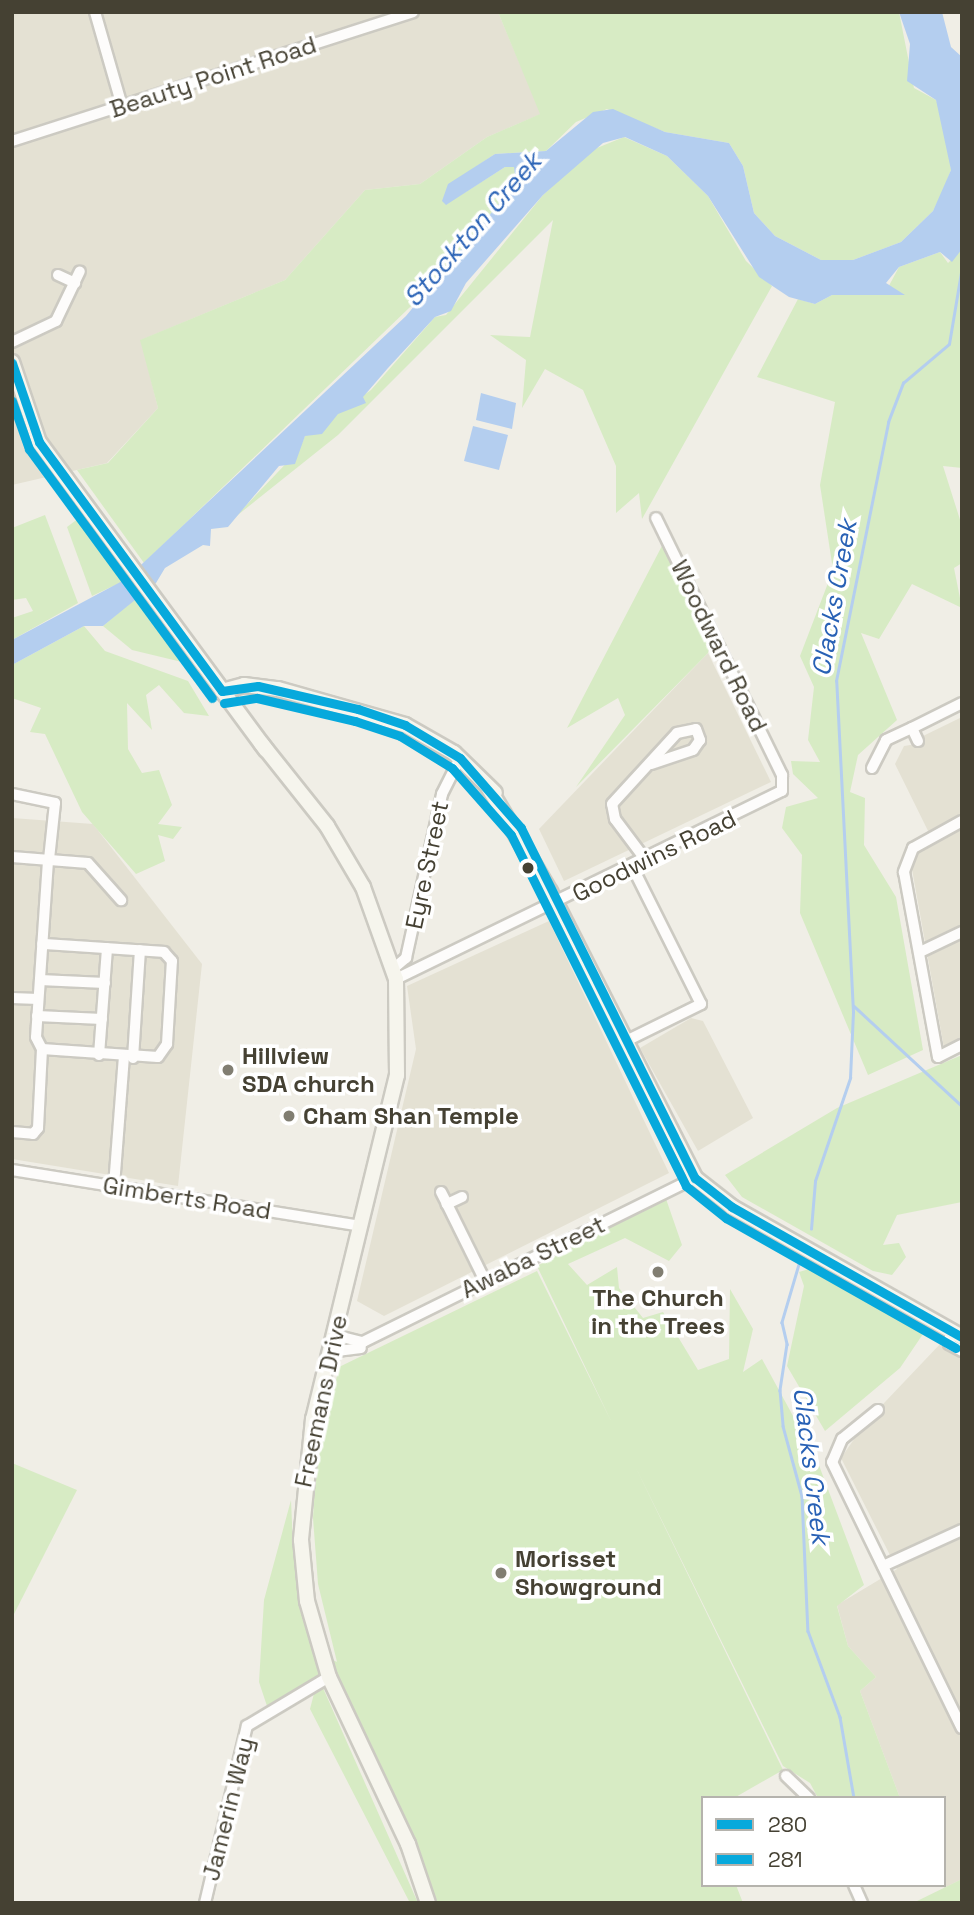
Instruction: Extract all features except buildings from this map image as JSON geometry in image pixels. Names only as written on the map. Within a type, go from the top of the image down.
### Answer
[{"type":"main road","name":"Freemans Drive","points":[[12,362],[39,442],[124,561],[327,826],[363,887],[395,974],[398,1065],[306,1455],[300,1527],[307,1601],[329,1677],[408,1844],[428,1903]]},
{"type":"main road","points":[[222,691],[258,686],[358,709],[405,725],[460,758],[488,787],[553,898],[695,1178],[732,1207],[957,1334]]},
{"type":"street","points":[[95,12],[122,106]]},
{"type":"street","name":"Beauty Point Road","points":[[12,141],[413,12]]},
{"type":"street","points":[[12,342],[56,321],[80,271]]},
{"type":"street","points":[[58,275],[75,283]]},
{"type":"street","name":"Woodward Road","points":[[656,518],[782,775]]},
{"type":"street","points":[[872,768],[886,740],[962,703]]},
{"type":"street","points":[[912,728],[918,741]]},
{"type":"street","points":[[645,859],[611,811],[621,792],[651,764],[677,733],[696,729],[700,740],[693,750],[651,764]]},
{"type":"street","name":"Eyre Street","points":[[395,974],[406,958],[442,794],[460,758]]},
{"type":"street","name":"Goodwins Road","points":[[395,974],[553,898],[632,866],[774,797],[782,791],[782,775]]},
{"type":"street","points":[[12,794],[55,803],[37,1016],[42,1049],[38,1128],[33,1134],[12,1132]]},
{"type":"street","points":[[962,821],[923,839],[906,859],[938,1057],[962,1045]]},
{"type":"street","points":[[12,857],[88,863],[121,900]]},
{"type":"street","points":[[624,1042],[701,1004],[632,866]]},
{"type":"street","points":[[920,952],[962,932]]},
{"type":"street","points":[[42,944],[168,954],[167,1044],[155,1059],[42,1049]]},
{"type":"street","points":[[99,1055],[107,948]]},
{"type":"street","points":[[114,1186],[140,950]]},
{"type":"street","points":[[40,980],[105,983]]},
{"type":"street","points":[[12,998],[38,999]]},
{"type":"street","points":[[37,1016],[102,1019]]},
{"type":"street","name":"Gimberts Road","points":[[12,1170],[361,1226]]},
{"type":"street","name":"Awaba Street","points":[[334,1335],[352,1344],[372,1338],[695,1178]]},
{"type":"street","points":[[441,1192],[485,1281]]},
{"type":"street","points":[[447,1204],[462,1197]]},
{"type":"street","points":[[957,1334],[949,1344],[962,1352]]},
{"type":"street","name":"Awaba Street","points":[[329,1352],[356,1350],[372,1338]]},
{"type":"street","points":[[878,1410],[861,1418],[832,1462],[962,1728]]},
{"type":"street","points":[[883,1566],[962,1530]]},
{"type":"street","name":"Jamerin Way","points":[[205,1903],[247,1726],[329,1677]]},
{"type":"street","points":[[950,1705],[962,1700]]},
{"type":"street","points":[[786,1776],[807,1796]]},
{"type":"street","points":[[855,1887],[862,1903]]},
{"type":"shaded area","points":[[12,12],[498,12],[541,114],[487,137],[420,184],[365,190],[285,280],[141,340],[158,408],[107,463],[12,485]]},
{"type":"shaded area","points":[[708,653],[771,782],[564,881],[539,829]]},
{"type":"shaded area","points":[[962,717],[962,1039],[944,1048],[910,858],[933,841],[895,764],[904,746],[923,743],[921,737]]},
{"type":"shaded area","points":[[12,818],[93,824],[202,964],[178,1186],[12,1159]]},
{"type":"shaded area","points":[[549,921],[669,1173],[384,1316],[357,1301],[416,1049],[407,986]]},
{"type":"shaded area","points":[[691,1018],[703,1021],[753,1118],[698,1151],[640,1048]]},
{"type":"shaded area","points":[[942,1342],[962,1355],[962,1879],[946,1887],[946,1796],[899,1796],[860,1691],[876,1677],[848,1646],[837,1605],[897,1569],[841,1458],[866,1422]]},
{"type":"green space","points":[[498,12],[899,12],[914,88],[936,100],[946,124],[951,170],[933,211],[901,242],[853,260],[821,260],[775,236],[754,213],[743,166],[729,143],[665,132],[607,109],[576,122],[546,151],[495,154],[462,176],[456,198],[505,167],[514,166],[516,183],[435,283],[144,563],[77,470],[108,463],[158,408],[140,340],[285,280],[365,190],[420,184],[487,137],[540,114]]},
{"type":"green space","points":[[624,137],[667,156],[708,196],[746,261],[772,286],[642,519],[639,493],[616,513],[616,466],[583,390],[545,369],[522,408],[526,360],[490,335],[530,337],[553,220],[338,435],[234,518],[299,450],[305,436],[371,390],[435,317],[446,315],[543,195],[592,150]]},
{"type":"green space","points":[[962,249],[962,468],[943,466],[962,526],[962,563],[954,568],[962,608],[912,584],[879,639],[861,633],[897,720],[858,755],[850,792],[865,798],[864,845],[896,897],[923,1050],[868,1075],[800,913],[802,855],[782,828],[786,807],[818,798],[793,774],[791,761],[820,762],[808,740],[814,687],[800,656],[833,570],[820,485],[835,402],[757,377],[798,299],[815,304],[832,295],[884,295],[899,267],[940,252],[948,263]]},
{"type":"green space","points":[[45,515],[78,603],[12,640],[12,618],[33,611],[26,598],[12,600],[12,528]]},
{"type":"green space","points":[[79,518],[126,580],[92,596],[67,527]]},
{"type":"green space","points":[[664,542],[711,642],[708,653],[576,787],[625,715],[618,698],[567,728]]},
{"type":"green space","points":[[136,598],[141,601],[186,663],[132,650],[103,626]]},
{"type":"green space","points":[[84,626],[105,651],[188,681],[209,716],[184,713],[159,685],[146,695],[152,730],[127,703],[128,749],[142,773],[159,770],[172,805],[158,824],[182,827],[173,839],[158,835],[165,861],[136,874],[82,812],[45,734],[30,732],[41,708],[12,698],[12,665]]},
{"type":"green space","points":[[962,1055],[962,1202],[897,1215],[883,1245],[899,1243],[906,1257],[892,1275],[873,1271],[742,1197],[725,1175],[837,1108]]},
{"type":"green space","name":"Morisset Showground","points":[[665,1196],[682,1245],[669,1261],[625,1238],[568,1264],[587,1285],[617,1267],[619,1288],[643,1318],[663,1312],[698,1370],[729,1359],[730,1289],[753,1329],[743,1372],[762,1359],[817,1460],[864,1585],[837,1606],[848,1646],[876,1677],[860,1691],[899,1796],[817,1796],[810,1783],[783,1766],[634,1464],[783,1770],[738,1796],[701,1796],[701,1887],[737,1887],[743,1903],[436,1903],[416,1842],[329,1658],[337,1662],[318,1584],[313,1518],[316,1469],[339,1367],[537,1271],[612,1423],[537,1266]]},
{"type":"green space","points":[[809,1269],[923,1334],[900,1368],[825,1431],[787,1366],[804,1286],[799,1272]]},
{"type":"green space","points":[[12,1463],[77,1490],[12,1618]]},
{"type":"green space","points":[[291,1500],[293,1546],[323,1688],[418,1903],[410,1903],[310,1709],[317,1682],[267,1706],[259,1682],[264,1600]]},
{"type":"green space","points":[[962,1879],[962,1903],[913,1903],[946,1887]]},
{"type":"water","name":"Stockton Creek","points":[[899,12],[942,12],[951,47],[962,57],[962,249],[952,262],[940,252],[899,267],[886,283],[905,295],[832,295],[815,304],[789,297],[759,277],[708,196],[667,156],[625,137],[603,143],[543,195],[466,283],[451,311],[435,317],[363,397],[366,403],[338,414],[322,434],[305,436],[295,464],[279,466],[228,527],[211,529],[210,546],[203,545],[165,568],[156,583],[103,626],[84,626],[12,665],[12,640],[126,579],[406,316],[516,183],[514,167],[505,167],[446,205],[442,201],[448,184],[495,154],[546,151],[593,112],[613,109],[665,132],[729,143],[743,166],[754,213],[775,236],[821,260],[853,260],[901,242],[933,211],[951,170],[936,100],[907,81],[910,44]]},
{"type":"water","points":[[481,393],[516,403],[512,429],[476,420]]},
{"type":"water","points":[[473,426],[508,435],[499,470],[464,461]]},
{"type":"waterway","name":"Clacks Creek","points":[[811,1229],[815,1181],[850,1078],[853,1012],[836,681],[888,422],[903,383],[949,344],[962,266]]},
{"type":"waterway","points":[[244,702],[277,696]]},
{"type":"waterway","points":[[443,755],[446,764]]},
{"type":"waterway","name":"Clacks Creek","points":[[854,1006],[962,1106]]},
{"type":"waterway","name":"Clacks Creek","points":[[800,1261],[782,1322],[787,1344],[780,1390],[783,1426],[802,1496],[808,1631],[840,1717],[854,1796]]},
{"type":"transit line","name":"280","points":[[12,363],[39,442],[222,691]]},
{"type":"transit line","name":"281","points":[[12,401],[29,449],[212,698]]},
{"type":"transit line","name":"280","points":[[222,691],[258,686],[358,709],[405,725],[460,758],[521,828],[695,1178],[732,1207],[962,1337]]},
{"type":"transit line","name":"281","points":[[224,703],[257,698],[355,721],[400,736],[452,768],[511,835],[686,1186],[726,1218],[956,1348]]},
{"type":"place","name":"Hillview SDA church","points":[[228,1070]]},
{"type":"place","name":"Cham Shan Temple","points":[[289,1116]]},
{"type":"place","name":"The Church in the Trees","points":[[658,1272]]},
{"type":"place","name":"Morisset Showground","points":[[501,1573]]}]
